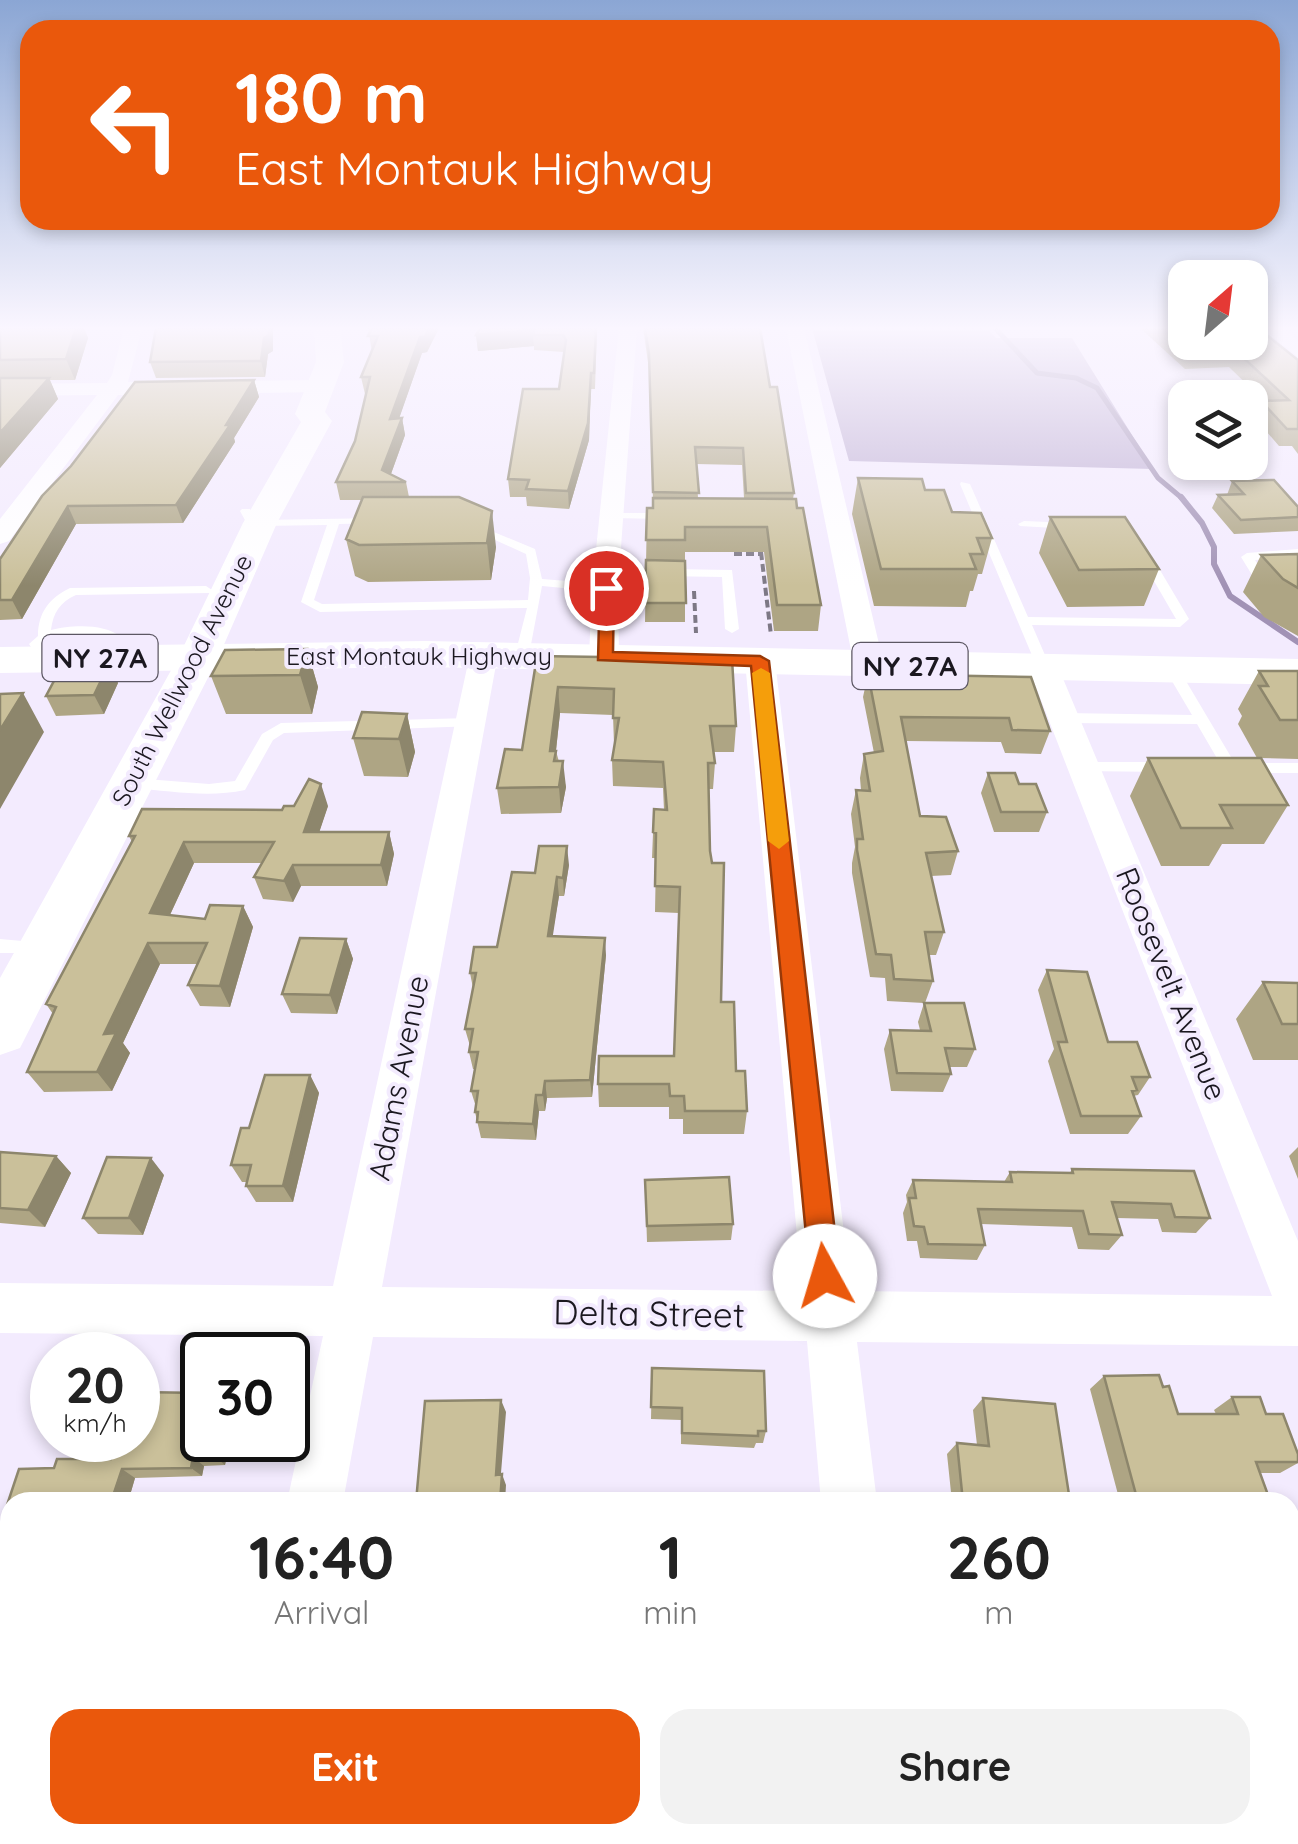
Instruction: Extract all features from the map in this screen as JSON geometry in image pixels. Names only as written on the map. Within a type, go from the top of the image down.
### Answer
[{"type":"main road","name":"South Wellwood Avenue","points":[[0,1030],[22,947],[132,783],[185,657],[253,517],[291,420],[298,414]]},
{"type":"main road","name":"South Wellwood Avenue","points":[[22,947],[46,912],[68,853],[185,657],[206,590],[253,517]]},
{"type":"main road","name":"East Montauk Highway","points":[[185,657],[604,657],[754,642],[870,665],[1298,672]]},
{"type":"main road","name":"NY 27A","points":[[22,652],[102,658],[185,657]]},
{"type":"street","points":[[0,536],[91,414]]},
{"type":"street","points":[[604,657],[606,580],[621,414]]},
{"type":"street","points":[[814,414],[870,665]]},
{"type":"street","points":[[754,642],[849,1492]]},
{"type":"street","name":"Adams Avenue","points":[[317,1492],[470,723],[503,655]]},
{"type":"street","name":"Roosevelt Avenue","points":[[1044,669],[1298,1300]]},
{"type":"street","name":"Delta Street","points":[[0,1308],[1298,1322]]},
{"type":"lane","points":[[965,484],[1044,669]]},
{"type":"lane","points":[[613,516],[686,516]]},
{"type":"lane","points":[[253,517],[386,520]]},
{"type":"lane","points":[[334,521],[308,602],[320,608],[534,604]]},
{"type":"lane","points":[[454,521],[530,552],[536,568],[534,604],[503,655]]},
{"type":"lane","points":[[1024,524],[1080,526]]},
{"type":"lane","points":[[1024,621],[1180,623],[1183,619],[1178,608],[1134,538]]},
{"type":"lane","points":[[1298,553],[1247,557],[1261,580],[1298,580]]},
{"type":"lane","points":[[536,582],[728,573],[754,642]]},
{"type":"lane","points":[[22,652],[58,599],[74,591],[206,590]]},
{"type":"lane","points":[[1173,671],[1230,768]]},
{"type":"lane","points":[[1064,718],[1202,720]]},
{"type":"lane","points":[[132,783],[209,789],[240,786],[267,737],[281,728],[470,723]]},
{"type":"lane","points":[[1084,766],[1193,768]]},
{"type":"lane","points":[[1211,768],[1298,768]]},
{"type":"path","points":[[754,642],[761,548]]},
{"type":"path","points":[[694,580],[696,633]]},
{"type":"shaded area","points":[[836,414],[1119,414],[1153,469],[849,461]]},
{"type":"building","points":[[0,414],[17,414],[0,433]]},
{"type":"building","points":[[111,414],[233,414],[226,425],[230,425],[176,505],[68,506],[12,600],[0,600],[0,559],[42,496]]},
{"type":"building","points":[[361,414],[402,418],[382,470],[406,482],[336,482],[355,441]]},
{"type":"building","points":[[519,414],[589,414],[568,491],[526,489],[529,480],[508,479]]},
{"type":"building","points":[[651,414],[781,414],[794,493],[746,493],[743,448],[695,447],[699,493],[653,492]]},
{"type":"building","points":[[1273,414],[1298,414],[1298,429],[1287,429]]},
{"type":"building","points":[[858,478],[922,479],[925,490],[944,490],[952,512],[981,513],[992,538],[977,538],[983,554],[970,554],[976,569],[881,569]]},
{"type":"building","points":[[1274,480],[1298,507],[1298,517],[1241,520],[1218,495],[1244,494],[1232,481]]},
{"type":"building","points":[[363,497],[459,497],[492,511],[487,543],[359,545],[346,539]]},
{"type":"building","points":[[653,498],[796,499],[797,508],[803,508],[821,605],[777,605],[767,527],[685,527],[685,540],[646,540],[647,508],[653,508]]},
{"type":"building","points":[[1050,517],[1125,517],[1159,569],[1079,570]]},
{"type":"building","points":[[1298,554],[1298,588],[1283,579],[1261,555]]},
{"type":"building","points":[[646,560],[685,561],[686,603],[645,603]]},
{"type":"building","points":[[307,649],[300,675],[211,676],[225,650]]},
{"type":"building","points":[[537,656],[732,659],[736,726],[710,726],[715,763],[708,763],[710,851],[712,863],[724,863],[721,1002],[734,1002],[736,1071],[745,1071],[747,1111],[685,1111],[684,1096],[670,1096],[669,1084],[598,1084],[599,1056],[674,1056],[680,887],[655,886],[654,809],[667,810],[663,762],[612,760],[619,718],[613,718],[614,689],[558,687],[550,751],[556,751],[554,761],[563,761],[559,787],[497,788],[505,749],[522,750]]},
{"type":"building","points":[[63,664],[109,664],[94,695],[46,696]]},
{"type":"building","points":[[1259,671],[1298,671],[1298,720],[1280,720],[1259,686],[1268,686]]},
{"type":"building","points":[[868,674],[1031,677],[1050,731],[1012,730],[1009,718],[901,717],[920,816],[946,817],[958,851],[926,853],[944,932],[925,932],[933,981],[894,979],[891,955],[876,954],[857,850],[857,839],[863,839],[856,790],[870,791],[864,754],[883,751]]},
{"type":"building","points":[[23,693],[0,730],[0,694]]},
{"type":"building","points":[[362,712],[407,714],[399,739],[353,738]]},
{"type":"building","points":[[1148,758],[1261,758],[1288,805],[1220,805],[1232,828],[1181,828]]},
{"type":"building","points":[[988,773],[1015,773],[1019,784],[1036,784],[1047,812],[1001,812]]},
{"type":"building","points":[[309,779],[321,784],[304,832],[389,832],[381,865],[293,865],[284,881],[254,877],[274,842],[184,842],[150,913],[205,919],[210,905],[243,906],[220,986],[188,985],[207,943],[148,943],[104,1034],[116,1033],[97,1072],[27,1072],[56,1007],[46,1004],[135,836],[129,836],[142,809],[282,810],[284,806],[294,806]]},
{"type":"building","points":[[539,846],[567,846],[563,878],[557,877],[548,936],[605,938],[590,1080],[545,1081],[543,1095],[536,1095],[533,1124],[477,1122],[478,1091],[471,1091],[478,1052],[469,1052],[473,1029],[465,1029],[476,973],[470,973],[474,947],[497,947],[512,872],[535,873]]},
{"type":"building","points":[[300,938],[346,939],[330,995],[282,994]]},
{"type":"building","points":[[1047,970],[1087,972],[1108,1042],[1137,1042],[1150,1077],[1132,1077],[1137,1090],[1132,1091],[1141,1116],[1081,1116],[1058,1042],[1067,1042]]},
{"type":"building","points":[[1263,982],[1298,983],[1298,1024],[1282,1024]]},
{"type":"building","points":[[924,1003],[964,1003],[975,1049],[945,1048],[951,1074],[897,1073],[890,1030],[931,1031]]},
{"type":"building","points":[[265,1075],[310,1075],[283,1186],[246,1186],[251,1165],[231,1165],[241,1128],[249,1128]]},
{"type":"building","points":[[0,1152],[56,1156],[28,1210],[0,1208]]},
{"type":"building","points":[[107,1157],[151,1158],[129,1218],[83,1218]]},
{"type":"building","points":[[1072,1169],[1194,1171],[1210,1218],[1175,1217],[1171,1204],[1112,1202],[1122,1235],[1089,1234],[1083,1211],[978,1209],[985,1245],[928,1244],[924,1227],[914,1226],[909,1198],[916,1198],[913,1180],[1012,1182],[1010,1172],[1073,1173]]},
{"type":"building","points":[[729,1177],[733,1224],[647,1226],[645,1180]]},
{"type":"building","points":[[652,1368],[764,1371],[766,1431],[758,1431],[758,1436],[682,1433],[682,1408],[651,1407]]},
{"type":"building","points":[[1159,1375],[1163,1387],[1169,1386],[1178,1414],[1238,1414],[1232,1397],[1260,1397],[1266,1414],[1283,1414],[1298,1462],[1256,1462],[1267,1492],[1135,1492],[1104,1376]]},
{"type":"building","points":[[160,1392],[180,1393],[180,1462],[192,1462],[191,1468],[122,1469],[114,1492],[11,1492],[19,1469],[54,1468],[56,1462],[160,1462]]},
{"type":"building","points":[[983,1398],[1055,1404],[1069,1492],[962,1492],[957,1443],[989,1446]]},
{"type":"building","points":[[501,1400],[496,1475],[502,1474],[501,1492],[417,1492],[425,1401]]},
{"type":"waterway","points":[[1115,414],[1158,478],[1182,498]]},
{"type":"waterway","points":[[1182,498],[1202,523],[1214,547],[1214,564],[1230,596],[1298,642]]},
{"type":"slow traffic","points":[[761,673],[779,841]]},
{"type":"route","points":[[606,588],[604,657],[760,661],[825,1276]]}]
